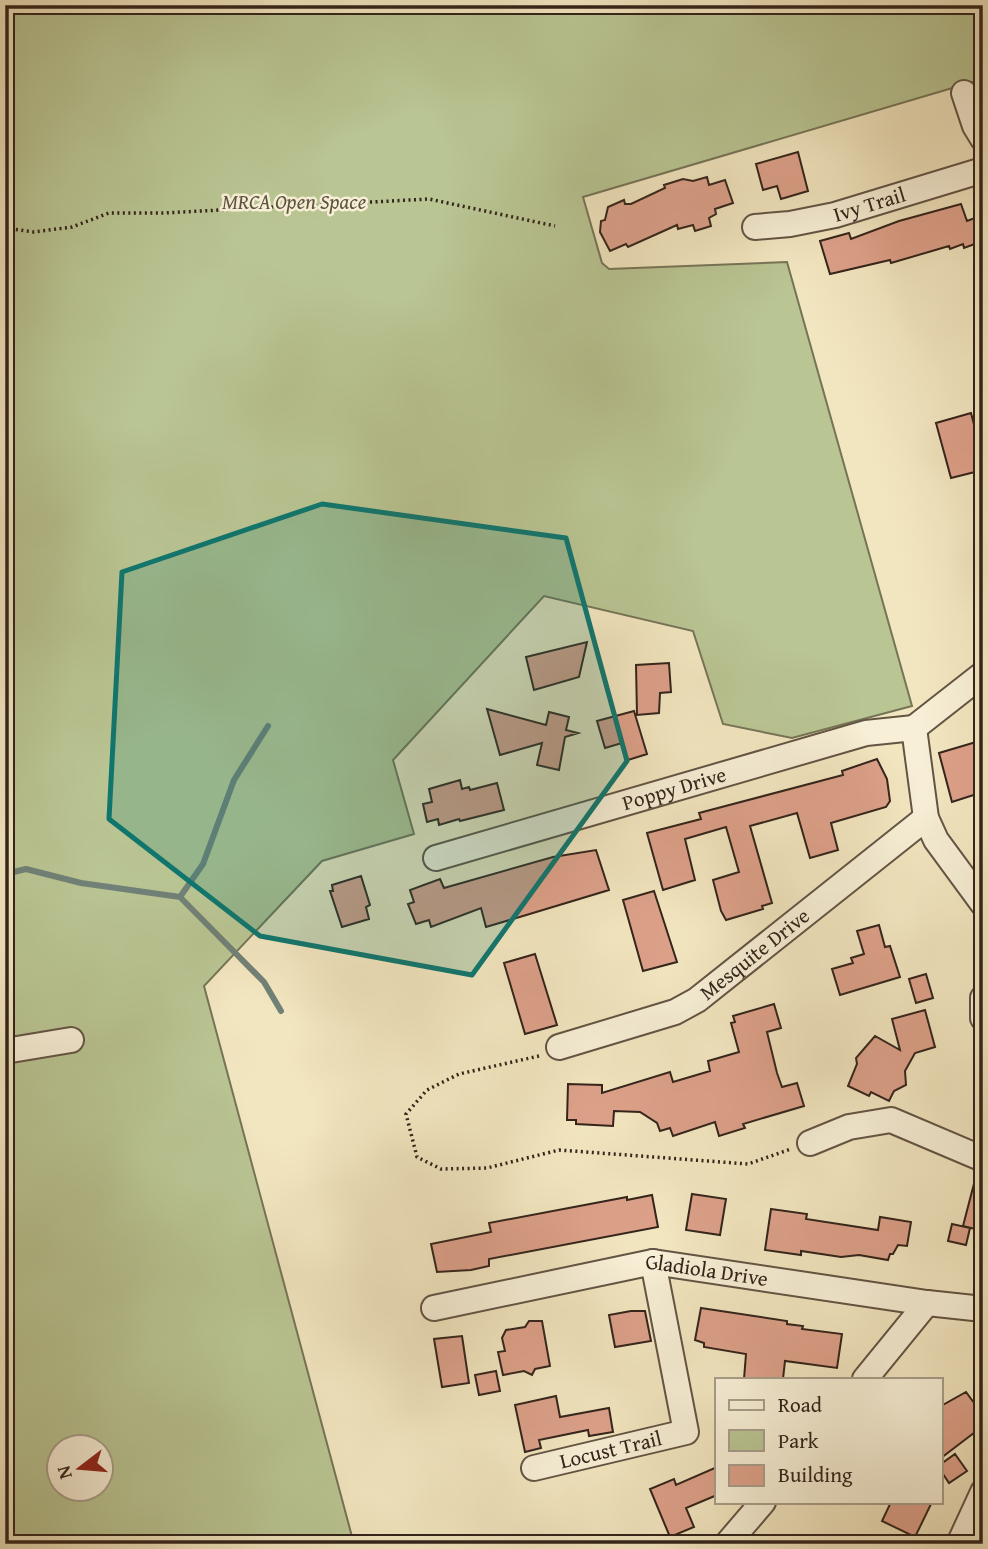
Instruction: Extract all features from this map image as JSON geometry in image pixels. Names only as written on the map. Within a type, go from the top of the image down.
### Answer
[{"type":"street","points":[[964,93],[980,130]]},
{"type":"street","name":"Ivy Trail","points":[[755,227],[790,224],[835,215],[983,170]]},
{"type":"street","points":[[983,674],[914,728],[926,818],[936,841],[983,904]]},
{"type":"street","name":"Poppy Drive","points":[[436,858],[866,733],[914,728]]},
{"type":"street","name":"Mesquite Drive","points":[[559,1047],[675,1012],[697,1000],[926,818]]},
{"type":"street","points":[[983,998],[983,1018]]},
{"type":"street","points":[[5,1051],[71,1040]]},
{"type":"street","points":[[810,1143],[849,1126],[891,1120],[983,1159]]},
{"type":"street","name":"Gladiola Drive","points":[[433,1308],[653,1262],[983,1309]]},
{"type":"street","name":"Locust Trail","points":[[534,1468],[686,1432],[653,1262]]},
{"type":"street","points":[[866,1378],[927,1303]]},
{"type":"street","points":[[959,1544],[983,1492]]},
{"type":"street","points":[[727,1544],[761,1504]]},
{"type":"path","points":[[5,228],[34,232],[72,227],[109,213],[163,213],[429,199],[555,226]]},
{"type":"path","points":[[559,1047],[534,1059],[459,1074],[427,1090],[405,1114],[417,1157],[440,1169],[487,1168],[559,1150],[748,1164],[810,1143]]},
{"type":"highlighted area","points":[[322,504],[566,538],[627,761],[472,975],[260,936],[109,819],[122,572]]},
{"type":"green space","name":"MRCA Open Space","points":[[5,5],[983,5],[983,79],[583,197],[602,263],[609,269],[787,262],[912,706],[792,738],[723,724],[693,631],[544,596],[393,760],[414,834],[322,861],[204,986],[354,1544],[5,1544]]},
{"type":"building","points":[[798,152],[808,191],[781,199],[777,186],[763,190],[756,164]]},
{"type":"building","points":[[707,177],[709,185],[725,180],[733,203],[715,209],[716,214],[709,218],[711,226],[695,231],[693,225],[678,229],[677,225],[628,247],[626,244],[610,251],[600,232],[601,221],[605,220],[608,207],[624,200],[625,204],[631,204],[665,188],[664,185],[683,179],[693,181]]},
{"type":"building","points":[[961,204],[967,221],[983,215],[983,241],[964,248],[963,244],[950,249],[949,246],[891,263],[890,260],[830,274],[820,241],[849,233],[851,239],[899,221]]},
{"type":"building","points":[[971,413],[979,443],[983,442],[983,470],[951,478],[936,423]]},
{"type":"building","points":[[587,642],[579,677],[534,690],[526,657]]},
{"type":"building","points":[[669,663],[671,692],[660,693],[659,713],[637,715],[636,665]]},
{"type":"building","points":[[487,709],[546,725],[549,712],[569,717],[566,730],[578,733],[565,737],[559,770],[537,765],[542,743],[500,755]]},
{"type":"building","points":[[634,711],[647,754],[628,760],[622,743],[605,748],[597,721]]},
{"type":"building","points":[[976,742],[983,768],[983,792],[952,802],[939,753]]},
{"type":"building","points":[[877,759],[887,779],[890,801],[886,807],[831,823],[838,850],[810,858],[797,813],[750,826],[772,903],[762,906],[763,909],[726,920],[721,911],[713,880],[739,872],[726,827],[685,839],[695,880],[663,890],[647,833],[701,819],[699,813],[843,775],[842,771]]},
{"type":"building","points":[[460,780],[462,789],[469,787],[470,790],[497,783],[504,810],[439,825],[438,819],[427,822],[423,804],[432,802],[429,789]]},
{"type":"building","points":[[596,850],[609,890],[486,927],[481,908],[431,927],[429,920],[416,924],[408,904],[414,902],[410,890],[440,879],[444,888],[553,857]]},
{"type":"building","points":[[361,876],[370,905],[366,907],[369,919],[342,927],[330,891],[333,891],[332,885]]},
{"type":"building","points":[[654,891],[677,962],[643,971],[623,900]]},
{"type":"building","points":[[879,925],[885,947],[890,946],[900,977],[840,995],[832,969],[853,963],[851,958],[864,954],[857,931]]},
{"type":"building","points":[[535,954],[557,1025],[525,1034],[504,963]]},
{"type":"building","points":[[926,974],[933,998],[916,1003],[909,979]]},
{"type":"building","points":[[774,1004],[781,1028],[767,1032],[777,1073],[782,1087],[797,1083],[804,1106],[743,1124],[745,1128],[719,1136],[715,1122],[673,1136],[670,1128],[660,1131],[657,1123],[640,1112],[614,1111],[613,1126],[576,1124],[576,1120],[567,1120],[568,1084],[602,1085],[602,1093],[670,1072],[673,1082],[710,1071],[708,1061],[739,1052],[731,1023],[735,1022],[733,1016]]},
{"type":"building","points":[[925,1010],[935,1047],[915,1053],[905,1071],[906,1085],[894,1091],[889,1101],[871,1092],[869,1096],[848,1086],[857,1064],[856,1058],[875,1036],[900,1050],[892,1019]]},
{"type":"building","points":[[977,1172],[983,1174],[983,1231],[963,1226]]},
{"type":"building","points":[[692,1194],[726,1199],[720,1235],[686,1230]]},
{"type":"building","points":[[652,1195],[658,1227],[489,1259],[489,1266],[471,1270],[437,1272],[431,1244],[491,1232],[489,1223],[627,1197],[627,1200]]},
{"type":"building","points":[[771,1209],[807,1214],[806,1219],[878,1230],[880,1217],[911,1222],[907,1246],[898,1245],[888,1260],[859,1255],[841,1257],[801,1251],[801,1255],[765,1250]]},
{"type":"building","points":[[952,1224],[970,1228],[966,1245],[948,1241]]},
{"type":"building","points":[[701,1308],[787,1321],[787,1324],[803,1326],[802,1329],[842,1334],[837,1368],[785,1361],[783,1378],[744,1378],[746,1354],[704,1347],[704,1343],[695,1340]]},
{"type":"building","points":[[645,1311],[651,1341],[615,1347],[609,1315]]},
{"type":"building","points":[[529,1321],[542,1321],[550,1366],[535,1369],[532,1375],[524,1371],[503,1375],[498,1352],[505,1351],[502,1338],[506,1330],[525,1327]]},
{"type":"building","points":[[462,1336],[469,1383],[442,1387],[434,1339]]},
{"type":"building","points":[[496,1371],[500,1391],[479,1395],[475,1375]]},
{"type":"building","points":[[966,1392],[983,1415],[983,1426],[942,1457],[942,1405]]},
{"type":"building","points":[[556,1396],[560,1417],[609,1408],[613,1432],[589,1436],[588,1430],[539,1440],[541,1448],[525,1452],[515,1405]]},
{"type":"building","points":[[955,1454],[967,1471],[949,1483],[942,1472],[942,1463]]},
{"type":"building","points":[[715,1468],[715,1496],[686,1508],[694,1527],[670,1537],[650,1489],[674,1479],[676,1485]]},
{"type":"building","points":[[890,1504],[931,1504],[915,1537],[882,1521]]},
{"type":"waterway","points":[[180,897],[203,864],[234,780],[268,726]]},
{"type":"waterway","points":[[5,874],[26,869],[81,883],[180,897],[264,982],[281,1011]]}]
